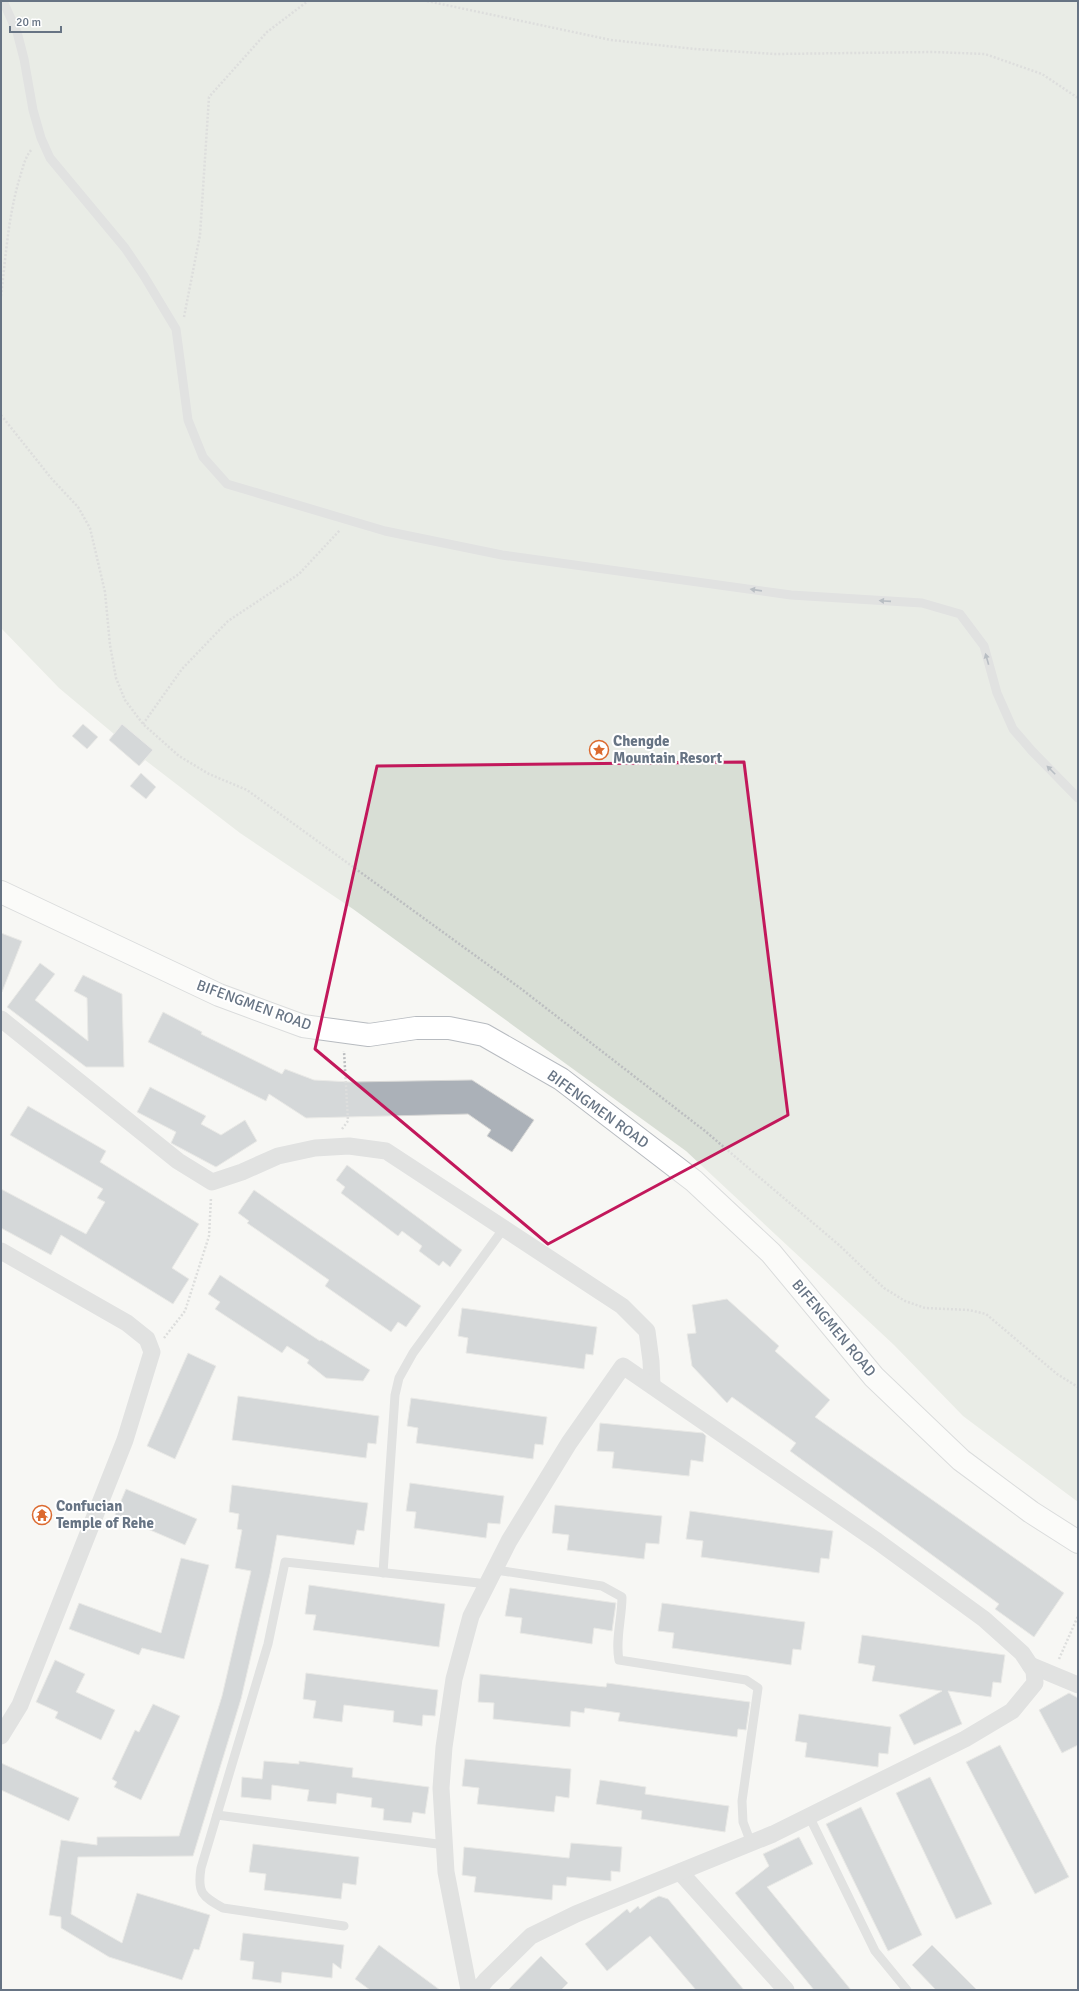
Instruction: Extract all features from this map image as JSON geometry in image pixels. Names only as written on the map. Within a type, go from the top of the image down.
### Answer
[{"type":"street","name":"BIFENGMEN ROAD","points":[[1,892],[219,995],[303,1026],[369,1035],[416,1028],[449,1028],[484,1036],[561,1079],[694,1181],[771,1253],[874,1377],[961,1460],[1030,1512],[1078,1542]]},
{"type":"street","points":[[1,1020],[178,1161],[212,1182],[242,1172],[278,1156],[315,1148],[349,1146],[386,1151],[622,1306],[647,1331],[651,1361],[652,1385]]},
{"type":"street","points":[[1,1251],[127,1323],[147,1338],[152,1352],[122,1447],[20,1705],[1,1736]]},
{"type":"street","points":[[469,1990],[446,1872],[441,1788],[444,1747],[454,1679],[472,1616],[509,1541],[569,1442],[623,1366],[876,1541],[984,1619],[1022,1653],[1034,1671],[1035,1683],[1012,1711],[965,1739],[751,1843],[576,1914],[531,1936],[486,1980],[478,1990]]},
{"type":"street","points":[[1030,1665],[1078,1685]]},
{"type":"street","points":[[680,1872],[786,1990]]},
{"type":"lane","points":[[3,1],[17,32],[24,59],[28,87],[42,138],[50,158],[125,248],[176,329],[188,420],[203,457],[227,484],[385,532],[502,555],[791,595],[922,603],[960,614],[984,646],[997,693],[1013,728],[1032,751],[1078,798]]},
{"type":"lane","points":[[383,1573],[395,1395],[399,1378],[413,1354],[504,1228]]},
{"type":"lane","points":[[344,1926],[223,1908],[206,1898],[199,1884],[201,1868],[268,1644],[285,1562],[383,1573],[492,1577],[602,1586],[622,1597],[622,1614],[617,1650],[619,1660],[746,1680],[758,1688],[742,1801],[743,1822],[751,1843]]},
{"type":"lane","points":[[217,1816],[445,1845]]},
{"type":"lane","points":[[809,1816],[875,1951],[908,1990]]},
{"type":"path","points":[[179,346],[200,235],[209,97],[268,32],[308,1]]},
{"type":"path","points":[[427,1],[611,40],[695,49],[775,54],[933,52],[985,54],[1042,74],[1078,98]]},
{"type":"path","points":[[1,296],[7,230],[16,188],[27,155],[42,138]]},
{"type":"path","points":[[1,415],[51,478],[78,507],[90,528],[105,592],[110,645],[116,678],[125,700],[142,724],[179,756],[208,774],[247,790],[520,988],[704,1131],[839,1245],[884,1288],[905,1301],[925,1308],[969,1310],[986,1314],[1057,1374],[1078,1387]]},
{"type":"path","points":[[142,724],[182,669],[228,621],[299,574],[348,520]]},
{"type":"path","points":[[339,1133],[348,1121],[343,1031]]},
{"type":"path","points":[[152,1352],[186,1312],[209,1236],[212,1182]]},
{"type":"path","points":[[1052,1674],[1078,1616]]},
{"type":"highlighted area","points":[[744,762],[788,1115],[548,1244],[315,1049],[377,766]]},
{"type":"shaded area","name":"Chengde Mountain Resort","points":[[1,1],[1078,1],[1078,1502],[963,1416],[894,1345],[686,1151],[353,909],[240,833],[145,760],[139,766],[109,740],[114,734],[59,688],[1,628]]},
{"type":"building","points":[[83,724],[98,737],[87,749],[72,736]]},
{"type":"building","points":[[122,724],[153,750],[139,766],[109,740]]},
{"type":"building","points":[[141,773],[156,787],[146,799],[130,786]]},
{"type":"building","points":[[1,933],[22,941],[2,992],[1,992]]},
{"type":"building","points":[[40,963],[55,974],[35,1000],[88,1041],[87,998],[74,991],[83,975],[122,994],[124,1067],[86,1067],[7,1007]]},
{"type":"building","points":[[163,1012],[202,1032],[201,1034],[282,1074],[285,1069],[314,1080],[351,1082],[472,1080],[534,1120],[512,1152],[487,1136],[491,1130],[468,1114],[306,1118],[269,1094],[266,1101],[148,1042]]},
{"type":"building","points":[[150,1087],[206,1116],[201,1124],[221,1135],[245,1120],[257,1141],[216,1167],[171,1143],[176,1132],[137,1112]]},
{"type":"building","points":[[28,1106],[106,1151],[100,1162],[199,1224],[172,1268],[189,1279],[173,1304],[61,1235],[51,1255],[1,1228],[1,1189],[86,1234],[105,1202],[97,1198],[103,1189],[10,1135]]},
{"type":"building","points":[[347,1165],[462,1250],[450,1267],[443,1261],[439,1266],[419,1251],[422,1246],[402,1231],[398,1236],[341,1193],[345,1187],[336,1180]]},
{"type":"building","points":[[254,1190],[421,1306],[406,1327],[398,1322],[391,1332],[325,1286],[329,1280],[247,1223],[249,1221],[238,1213]]},
{"type":"building","points":[[220,1275],[320,1341],[321,1340],[370,1370],[363,1381],[326,1378],[307,1363],[309,1360],[287,1346],[282,1353],[215,1309],[220,1302],[208,1294]]},
{"type":"building","points":[[727,1299],[779,1346],[775,1351],[830,1400],[815,1417],[1064,1593],[1034,1637],[995,1609],[999,1604],[790,1451],[796,1443],[732,1397],[727,1403],[692,1366],[687,1334],[696,1333],[692,1305]]},
{"type":"building","points":[[462,1308],[597,1327],[593,1355],[586,1354],[584,1369],[466,1353],[468,1338],[458,1336]]},
{"type":"building","points":[[188,1353],[216,1366],[175,1459],[147,1446]]},
{"type":"building","points":[[238,1396],[379,1416],[376,1444],[368,1443],[366,1458],[232,1440]]},
{"type":"building","points":[[411,1398],[547,1417],[543,1445],[535,1444],[533,1459],[416,1443],[418,1428],[407,1426]]},
{"type":"building","points":[[600,1423],[703,1433],[706,1436],[703,1462],[691,1460],[689,1476],[612,1468],[614,1452],[597,1451]]},
{"type":"building","points":[[410,1483],[504,1496],[500,1524],[488,1523],[486,1538],[414,1528],[416,1512],[406,1511]]},
{"type":"building","points":[[232,1485],[368,1503],[364,1531],[357,1530],[354,1545],[277,1535],[270,1574],[241,1699],[193,1856],[78,1857],[71,1914],[122,1943],[137,1893],[210,1915],[199,1950],[194,1949],[182,1980],[109,1957],[61,1928],[61,1917],[49,1915],[61,1840],[97,1845],[97,1837],[179,1836],[222,1696],[251,1571],[235,1568],[242,1530],[237,1529],[239,1514],[229,1512]]},
{"type":"building","points":[[126,1489],[197,1519],[185,1545],[115,1515]]},
{"type":"building","points":[[555,1505],[662,1516],[659,1544],[646,1543],[644,1559],[567,1550],[569,1535],[552,1533]]},
{"type":"building","points":[[690,1511],[833,1531],[829,1559],[821,1558],[819,1573],[701,1557],[703,1541],[686,1539]]},
{"type":"building","points":[[181,1558],[209,1565],[184,1659],[142,1648],[139,1655],[69,1629],[79,1603],[161,1633]]},
{"type":"building","points":[[309,1585],[445,1604],[439,1647],[313,1630],[316,1615],[305,1614]]},
{"type":"building","points":[[510,1588],[616,1603],[612,1631],[594,1628],[592,1644],[520,1633],[522,1618],[505,1616]]},
{"type":"building","points":[[662,1603],[805,1622],[801,1650],[793,1649],[791,1665],[672,1648],[674,1633],[658,1631]]},
{"type":"building","points":[[862,1635],[1005,1655],[1001,1683],[993,1682],[991,1697],[948,1691],[962,1724],[914,1745],[899,1715],[942,1691],[872,1681],[875,1666],[858,1663]]},
{"type":"building","points":[[55,1660],[85,1674],[76,1692],[115,1710],[101,1740],[55,1718],[58,1712],[36,1702]]},
{"type":"building","points":[[306,1673],[438,1690],[435,1716],[423,1715],[422,1726],[393,1722],[394,1711],[344,1705],[342,1722],[313,1718],[316,1701],[303,1699]]},
{"type":"building","points":[[480,1674],[606,1687],[607,1683],[750,1702],[746,1730],[738,1729],[737,1737],[618,1721],[620,1713],[585,1708],[584,1713],[571,1711],[570,1727],[493,1719],[494,1703],[478,1702]]},
{"type":"building","points":[[1069,1693],[1078,1698],[1078,1745],[1062,1753],[1039,1710]]},
{"type":"building","points":[[153,1704],[180,1716],[141,1800],[114,1787],[117,1782],[112,1779],[135,1730],[139,1732]]},
{"type":"building","points":[[799,1714],[891,1727],[888,1754],[879,1753],[878,1767],[805,1757],[807,1743],[795,1741]]},
{"type":"building","points":[[1000,1745],[1069,1877],[1035,1894],[966,1762]]},
{"type":"building","points":[[465,1759],[571,1769],[569,1798],[556,1796],[554,1812],[477,1804],[479,1788],[462,1786]]},
{"type":"building","points":[[264,1761],[299,1764],[299,1761],[353,1768],[352,1777],[429,1787],[425,1814],[413,1812],[411,1823],[383,1820],[384,1809],[371,1807],[372,1798],[337,1793],[336,1804],[307,1801],[309,1790],[272,1785],[271,1800],[241,1797],[242,1777],[262,1779]]},
{"type":"building","points":[[1,1763],[79,1798],[69,1821],[1,1790]]},
{"type":"building","points":[[930,1777],[992,1904],[956,1919],[896,1793]]},
{"type":"building","points":[[600,1780],[646,1787],[645,1794],[729,1806],[725,1832],[641,1819],[642,1811],[596,1804]]},
{"type":"building","points":[[861,1807],[922,1935],[888,1951],[826,1824]]},
{"type":"building","points":[[799,1837],[813,1864],[767,1887],[851,1990],[814,1990],[735,1893],[769,1866],[763,1854]]},
{"type":"building","points":[[571,1843],[622,1847],[620,1872],[611,1871],[611,1881],[567,1877],[566,1886],[553,1885],[552,1900],[474,1892],[476,1877],[462,1875],[464,1847],[569,1858]]},
{"type":"building","points":[[253,1844],[359,1857],[356,1885],[343,1883],[341,1899],[264,1890],[266,1874],[249,1872]]},
{"type":"building","points":[[659,1896],[668,1899],[744,1990],[696,1990],[650,1936],[607,1971],[585,1944],[627,1909],[630,1913],[638,1906],[640,1909],[651,1900]]},
{"type":"building","points":[[243,1933],[344,1945],[341,1969],[333,1963],[332,1978],[282,1972],[281,1983],[252,1979],[254,1962],[240,1960]]},
{"type":"building","points":[[379,1945],[440,1990],[370,1990],[355,1979]]},
{"type":"building","points":[[932,1945],[977,1990],[936,1990],[912,1965]]},
{"type":"building","points":[[541,1956],[568,1983],[561,1990],[508,1990]]},
{"type":"place","name":"Chengde Mountain Resort","points":[[599,750]]},
{"type":"place","name":"Confucian Temple of Rehe","points":[[42,1515]]}]
